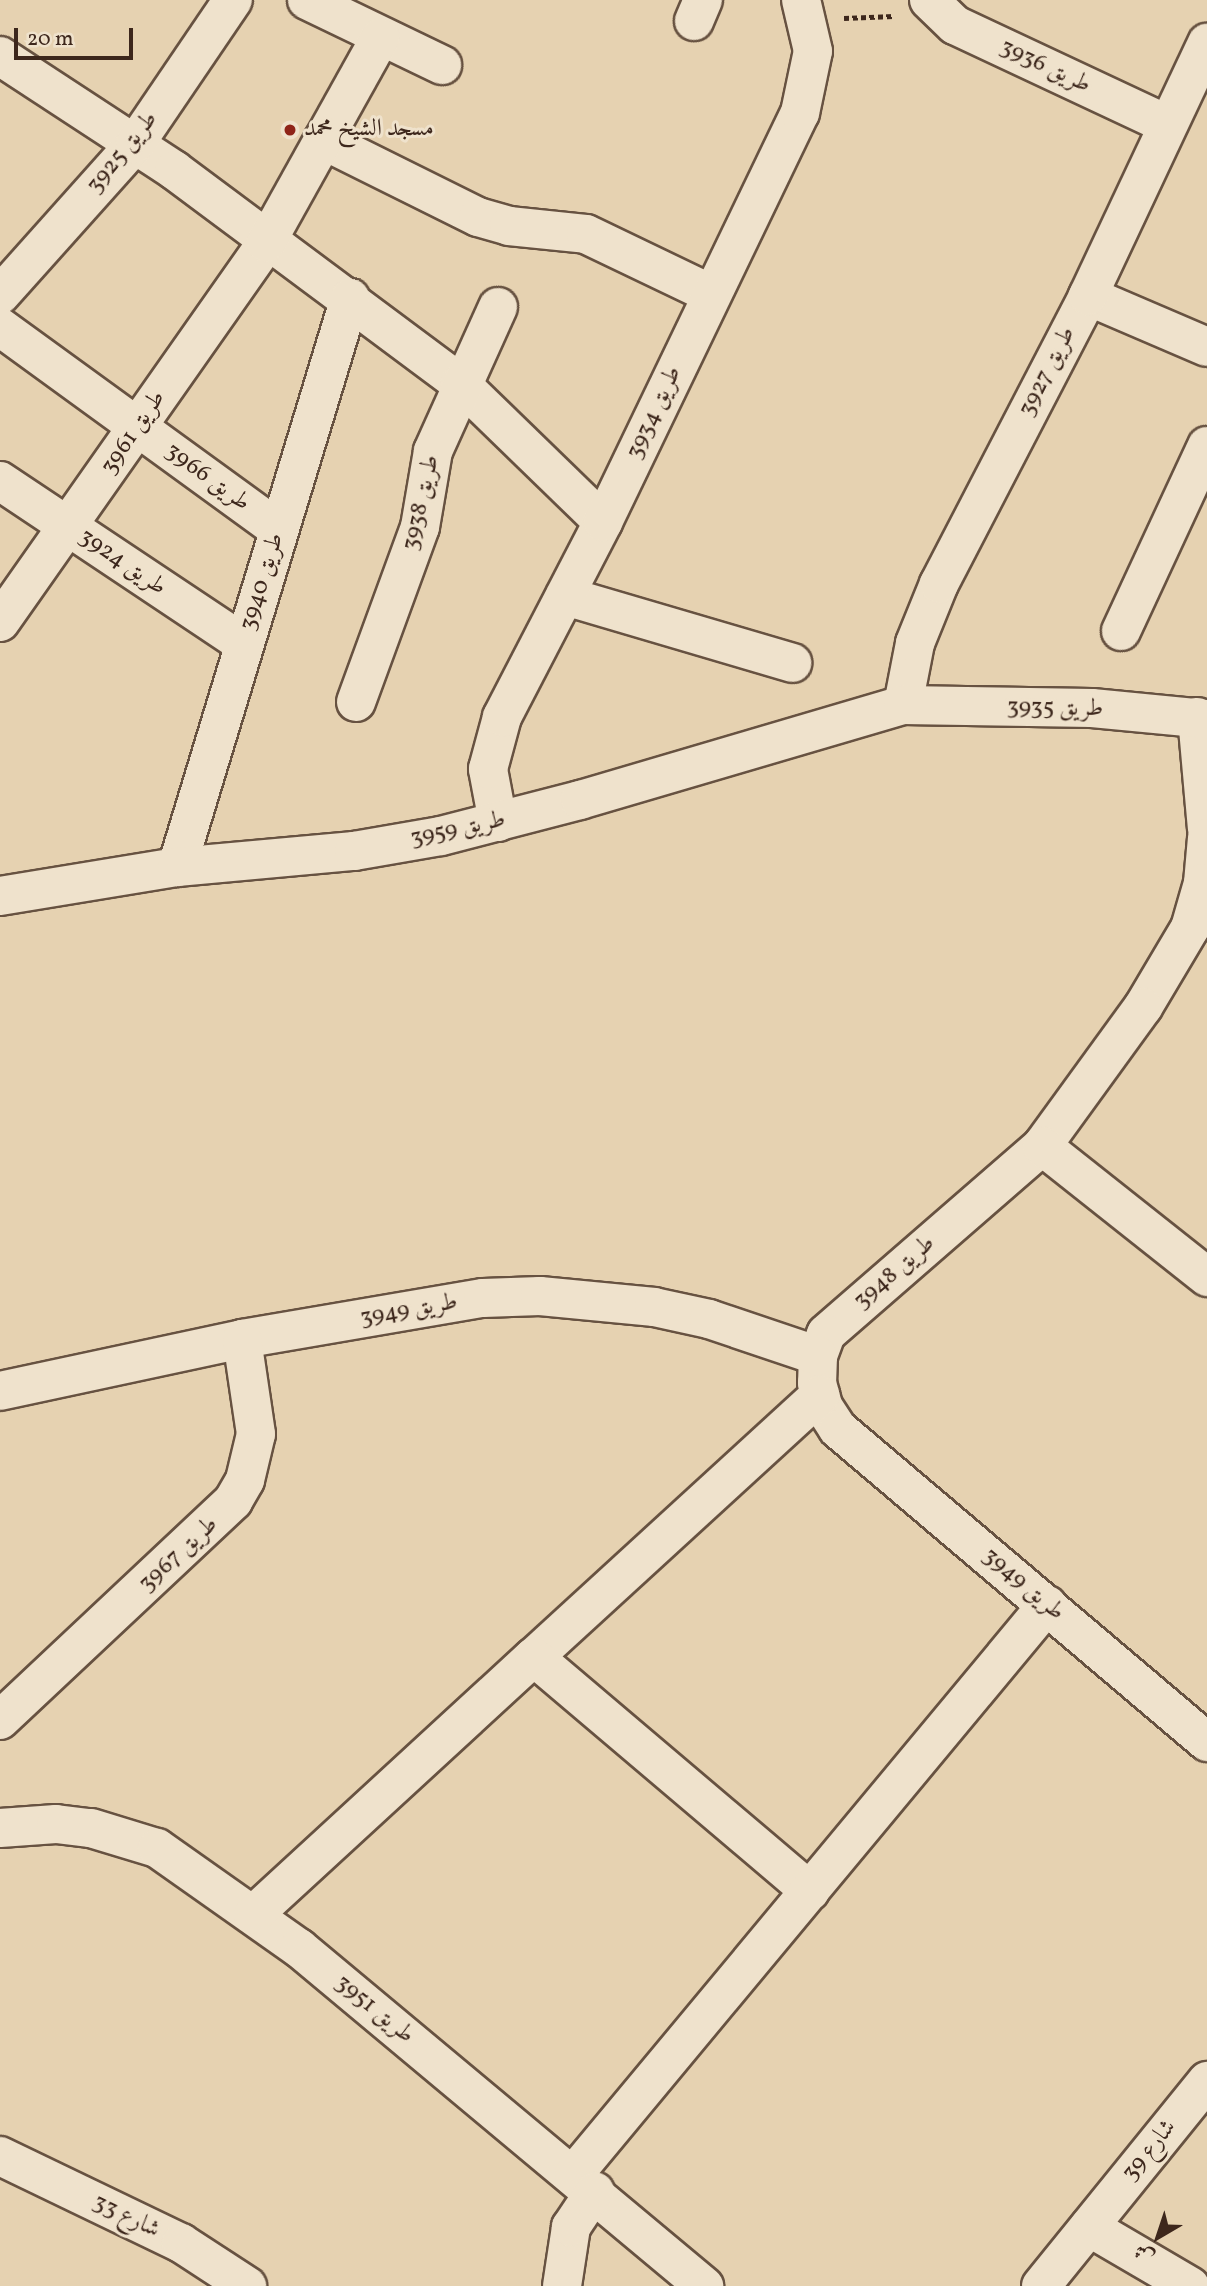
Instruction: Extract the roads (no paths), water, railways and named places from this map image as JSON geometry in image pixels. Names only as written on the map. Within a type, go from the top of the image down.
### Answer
[{"type":"street","name":"طريق 3925","points":[[0,295],[135,144],[233,0]]},
{"type":"street","points":[[307,0],[380,38],[442,65]]},
{"type":"street","name":"طريق 3936","points":[[929,1],[955,25],[1168,125]]},
{"type":"street","name":"طريق 3934","points":[[498,822],[489,787],[493,743],[603,523],[800,113],[813,51],[804,10]]},
{"type":"street","name":"طريق 3961","points":[[0,622],[70,527],[266,243],[380,38]]},
{"type":"street","name":"طريق 3927","points":[[903,705],[915,643],[939,584],[1088,296],[1207,43]]},
{"type":"street","points":[[0,56],[135,144],[266,243],[349,298],[460,383],[603,523]]},
{"type":"street","points":[[323,140],[478,217],[509,226],[586,234],[711,294]]},
{"type":"street","points":[[1088,296],[1207,347]]},
{"type":"street","name":"طريق 3940","points":[[177,867],[349,298]]},
{"type":"street","name":"طريق 3938","points":[[356,702],[420,527],[433,451],[460,383],[498,307]]},
{"type":"street","name":"طريق 3966","points":[[0,327],[279,530]]},
{"type":"street","points":[[1121,631],[1207,446]]},
{"type":"street","name":"طريق 3924","points":[[0,481],[244,644]]},
{"type":"street","points":[[565,596],[792,663]]},
{"type":"street","name":"طريق 3935","points":[[903,705],[1092,708],[1202,718]]},
{"type":"street","name":"طريق 3959","points":[[0,896],[177,867],[354,852],[498,822],[903,705]]},
{"type":"street","points":[[1202,718],[1207,829]]},
{"type":"street","name":"طريق 3948","points":[[818,1356],[826,1334],[1042,1146],[1143,1007],[1190,928],[1203,883],[1207,838]]},
{"type":"street","points":[[1042,1146],[1207,1278]]},
{"type":"street","name":"طريق 3949","points":[[0,1391],[242,1339],[483,1298],[540,1296],[653,1307],[709,1319],[818,1356]]},
{"type":"street","name":"طريق 3967","points":[[0,1720],[233,1501],[245,1480],[256,1434],[242,1339]]},
{"type":"street","points":[[253,1915],[820,1395],[818,1356]]},
{"type":"street","name":"طريق 3949","points":[[820,1395],[838,1429],[1207,1742]]},
{"type":"street","points":[[562,2286],[571,2227],[585,2182],[810,1891],[1047,1605]]},
{"type":"street","points":[[534,1657],[810,1891]]},
{"type":"street","name":"طريق 3951","points":[[0,1828],[56,1824],[125,1836],[157,1849],[253,1915],[585,2182],[704,2286]]},
{"type":"street","name":"شارع 39","points":[[1041,2286],[1207,2081]]},
{"type":"street","name":"شارع 33","points":[[0,2156],[181,2243],[247,2286]]},
{"type":"street","points":[[1089,2227],[1190,2286]]},
{"type":"place","name":"مسجد الشيخ محمد","points":[[290,130]]}]
